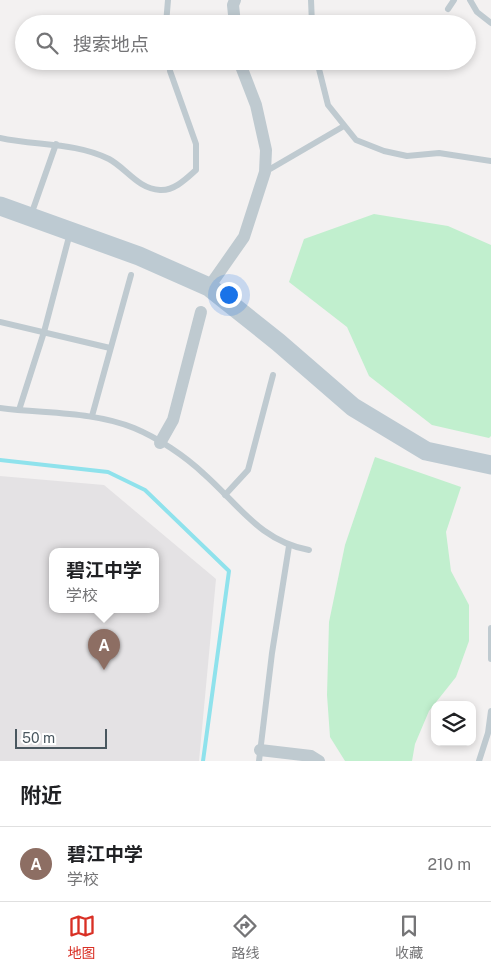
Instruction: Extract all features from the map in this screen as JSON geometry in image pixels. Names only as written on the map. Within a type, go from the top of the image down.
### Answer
[{"type":"main road","points":[[0,206],[31,216],[70,233],[201,294],[319,391],[368,428],[421,458],[491,475]]},
{"type":"main road","points":[[0,216],[70,233],[139,256],[209,287],[278,342],[353,407],[426,451],[491,465]]},
{"type":"street","points":[[234,0],[234,15]]},
{"type":"street","points":[[209,287],[244,237],[265,172],[266,150],[256,105],[242,70]]},
{"type":"street","points":[[160,443],[173,420],[202,312]]},
{"type":"street","points":[[259,755],[311,756],[319,761]]},
{"type":"lane","points":[[167,15],[168,0]]},
{"type":"lane","points":[[311,0],[312,15]]},
{"type":"lane","points":[[448,9],[454,0]]},
{"type":"lane","points":[[470,0],[477,12],[491,23]]},
{"type":"lane","points":[[0,138],[56,144],[109,159],[139,183],[160,190],[181,184],[196,170],[196,144],[170,70]]},
{"type":"lane","points":[[319,70],[328,105],[356,140],[384,151],[407,156],[439,153],[491,161]]},
{"type":"lane","points":[[265,172],[344,126]]},
{"type":"lane","points":[[31,216],[56,144]]},
{"type":"lane","points":[[19,410],[44,332],[70,233]]},
{"type":"lane","points":[[92,416],[131,275]]},
{"type":"lane","points":[[0,322],[110,348]]},
{"type":"lane","points":[[225,495],[248,470],[273,375]]},
{"type":"lane","points":[[0,408],[92,416],[135,428],[204,473],[255,525],[289,546],[309,550]]},
{"type":"lane","points":[[259,755],[272,653],[289,546]]},
{"type":"lane","points":[[491,628],[491,659]]},
{"type":"lane","points":[[479,761],[488,733],[491,711]]},
{"type":"shaded area","points":[[0,476],[104,485],[216,579],[199,761],[0,761]]},
{"type":"green space","points":[[374,214],[448,226],[491,245],[491,436],[489,438],[432,425],[369,376],[347,327],[289,282],[304,239]]},
{"type":"green space","points":[[375,457],[461,487],[446,532],[451,571],[469,605],[469,641],[456,677],[437,701],[431,701],[431,708],[415,744],[412,761],[345,761],[330,737],[327,695],[329,622],[345,545]]},
{"type":"waterway","points":[[0,460],[108,472],[145,490],[229,571],[203,761]]},
{"type":"place","name":"碧江中学","points":[[104,670]]}]
